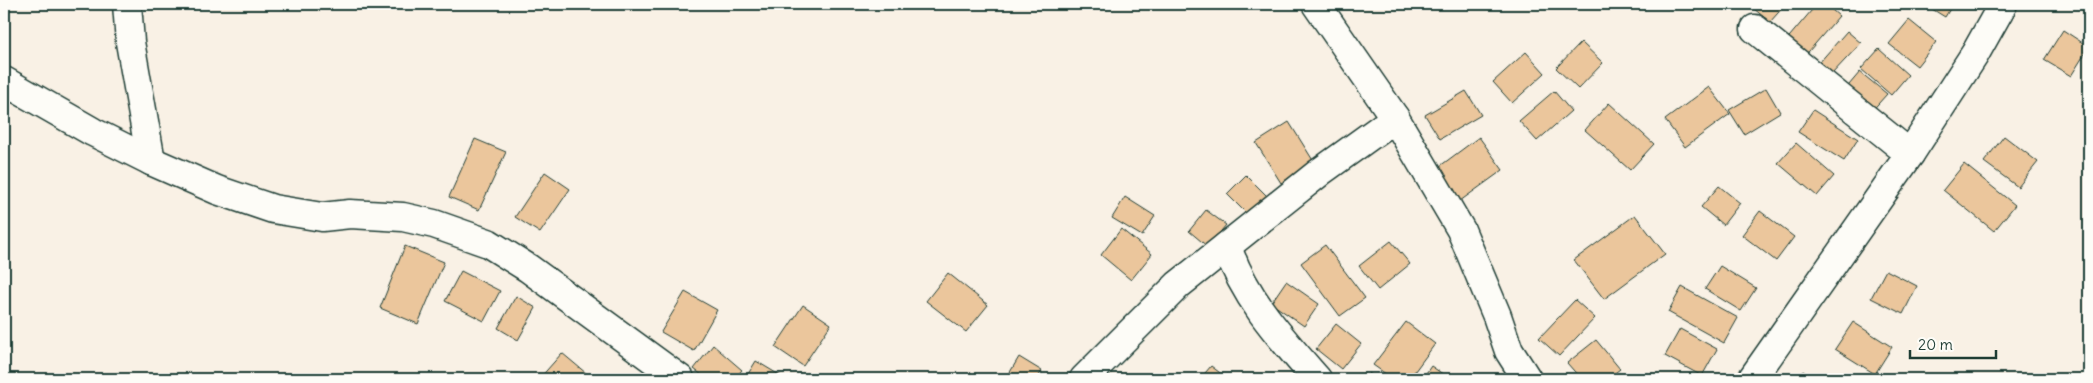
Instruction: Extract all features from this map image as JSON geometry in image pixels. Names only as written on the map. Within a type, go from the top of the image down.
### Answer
[{"type":"street","points":[[127,4],[130,42],[152,161]]},
{"type":"street","points":[[1316,4],[1395,118],[1461,230],[1497,316],[1509,351],[1526,379]]},
{"type":"street","points":[[1752,379],[1910,154],[1975,54],[2003,4]]},
{"type":"street","points":[[1755,29],[1910,154]]},
{"type":"street","points":[[4,81],[93,132],[152,161],[217,190],[273,209],[322,217],[350,214],[403,218],[434,224],[488,243],[528,268],[680,379]]},
{"type":"street","points":[[1084,379],[1178,285],[1320,172],[1395,118]]},
{"type":"street","points":[[1227,246],[1233,264],[1254,301],[1317,379]]},
{"type":"building","points":[[1748,4],[1786,4],[1770,22]]},
{"type":"building","points":[[1817,4],[1825,4],[1839,16],[1803,58],[1784,43]]},
{"type":"building","points":[[1924,4],[1953,4],[1945,17]]},
{"type":"building","points":[[1909,20],[1936,42],[1917,66],[1889,44]]},
{"type":"building","points":[[2063,30],[2089,47],[2071,76],[2044,60]]},
{"type":"building","points":[[1847,31],[1861,43],[1831,75],[1818,64]]},
{"type":"building","points":[[1581,42],[1603,63],[1578,89],[1556,68]]},
{"type":"building","points":[[1879,49],[1908,75],[1891,95],[1861,69]]},
{"type":"building","points":[[1526,52],[1545,73],[1512,103],[1493,82]]},
{"type":"building","points":[[1860,72],[1887,94],[1869,114],[1843,92]]},
{"type":"building","points":[[1709,87],[1730,114],[1685,147],[1665,120]]},
{"type":"building","points":[[1766,88],[1780,112],[1744,134],[1729,110]]},
{"type":"building","points":[[1466,91],[1481,115],[1440,139],[1425,115]]},
{"type":"building","points":[[1554,91],[1571,111],[1537,141],[1519,121]]},
{"type":"building","points":[[1609,103],[1654,144],[1630,170],[1585,130]]},
{"type":"building","points":[[1813,110],[1858,139],[1844,161],[1798,132]]},
{"type":"building","points":[[1289,122],[1314,162],[1281,183],[1256,143]]},
{"type":"building","points":[[2004,136],[2038,162],[2018,187],[1984,162]]},
{"type":"building","points":[[1479,137],[1503,170],[1460,201],[1436,169]]},
{"type":"building","points":[[475,139],[506,152],[479,210],[449,197]]},
{"type":"building","points":[[1796,143],[1834,176],[1817,196],[1778,163]]},
{"type":"building","points":[[1964,164],[2015,205],[1994,231],[1943,190]]},
{"type":"building","points":[[545,172],[570,189],[540,233],[515,217]]},
{"type":"building","points":[[1246,175],[1269,198],[1250,217],[1227,194]]},
{"type":"building","points":[[1719,186],[1740,203],[1723,225],[1701,207]]},
{"type":"building","points":[[1125,197],[1155,216],[1142,236],[1112,218]]},
{"type":"building","points":[[1206,210],[1226,225],[1208,247],[1189,231]]},
{"type":"building","points":[[1760,211],[1794,237],[1776,261],[1742,235]]},
{"type":"building","points":[[1635,215],[1665,254],[1604,299],[1574,260]]},
{"type":"building","points":[[1121,229],[1152,254],[1131,280],[1101,255]]},
{"type":"building","points":[[1391,241],[1410,264],[1378,290],[1359,266]]},
{"type":"building","points":[[1325,245],[1365,298],[1340,316],[1301,263]]},
{"type":"building","points":[[405,246],[444,262],[418,324],[380,308]]},
{"type":"building","points":[[1720,266],[1756,288],[1741,311],[1705,289]]},
{"type":"building","points":[[1886,270],[1917,286],[1903,314],[1871,298]]},
{"type":"building","points":[[461,271],[500,291],[484,321],[445,301]]},
{"type":"building","points":[[948,273],[988,305],[966,332],[926,301]]},
{"type":"building","points":[[1286,281],[1319,304],[1304,326],[1271,303]]},
{"type":"building","points":[[1682,287],[1738,318],[1724,343],[1668,312]]},
{"type":"building","points":[[685,292],[717,310],[694,351],[661,332]]},
{"type":"building","points":[[516,296],[536,308],[518,340],[498,328]]},
{"type":"building","points":[[1575,300],[1595,318],[1559,356],[1539,338]]},
{"type":"building","points":[[803,305],[831,324],[803,366],[775,347]]},
{"type":"building","points":[[1406,322],[1435,344],[1409,379],[1393,379],[1373,365]]},
{"type":"building","points":[[1853,322],[1892,347],[1875,374],[1835,349]]},
{"type":"building","points":[[1336,324],[1361,344],[1341,369],[1316,349]]},
{"type":"building","points":[[1680,329],[1717,349],[1702,376],[1665,356]]},
{"type":"building","points":[[1596,340],[1620,369],[1607,379],[1581,379],[1567,363]]},
{"type":"building","points":[[713,345],[742,370],[734,379],[707,379],[694,369]]},
{"type":"building","points":[[562,353],[593,379],[539,379]]},
{"type":"building","points":[[1019,357],[1042,371],[1037,379],[1006,379]]},
{"type":"building","points":[[756,361],[781,376],[779,379],[745,379]]},
{"type":"building","points":[[1211,366],[1228,379],[1200,379]]},
{"type":"building","points":[[1431,366],[1450,379],[1422,379]]},
{"type":"building","points":[[1803,371],[1813,379],[1796,379]]},
{"type":"building","points":[[1369,373],[1377,379],[1364,379]]},
{"type":"building","points":[[975,374],[985,379],[972,379]]}]
